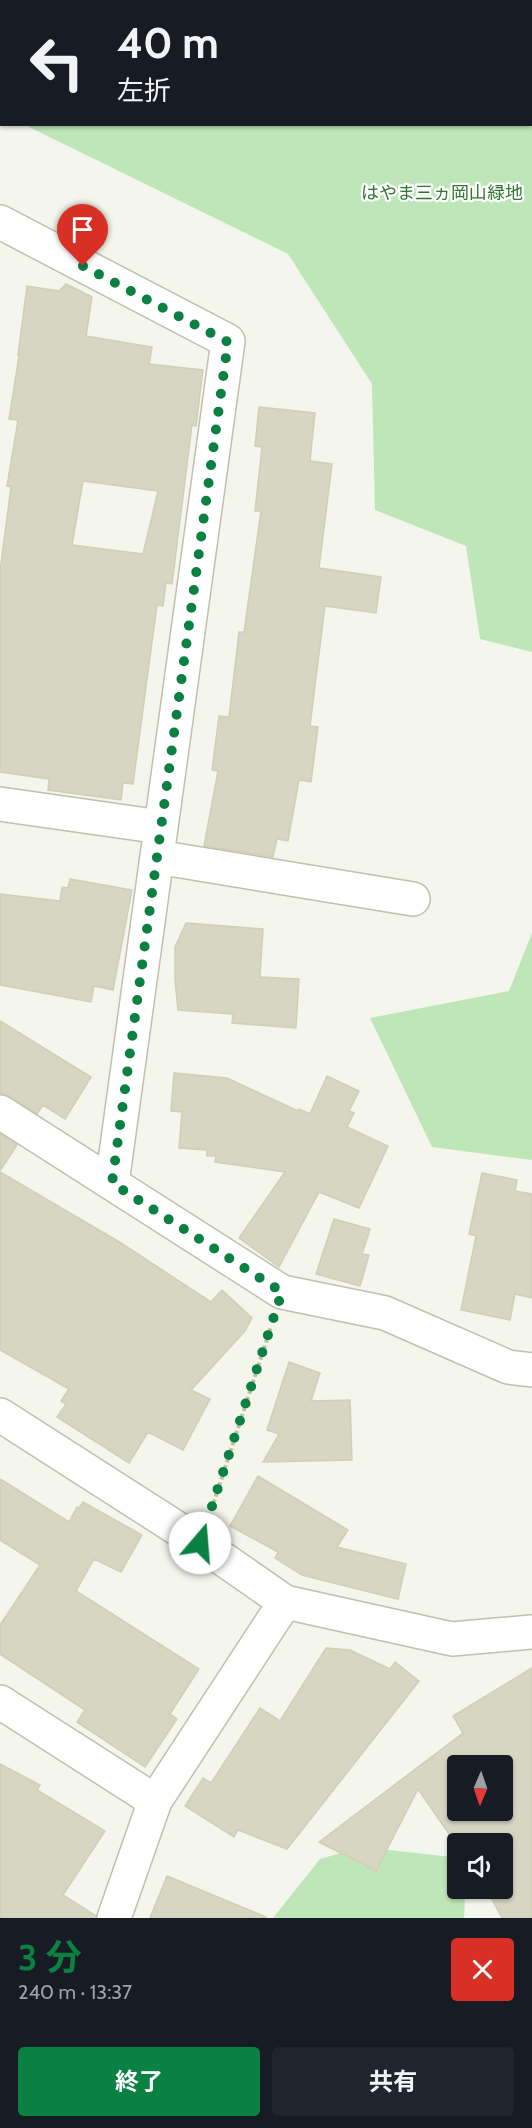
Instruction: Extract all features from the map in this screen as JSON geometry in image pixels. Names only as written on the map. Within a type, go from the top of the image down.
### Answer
[{"type":"street","points":[[0,222],[228,342],[112,1183]]},
{"type":"street","points":[[0,804],[413,899]]},
{"type":"street","points":[[0,1112],[282,1292],[385,1313],[508,1367],[532,1370]]},
{"type":"street","points":[[0,1415],[200,1543],[285,1602],[452,1639],[532,1632]]},
{"type":"street","points":[[114,1918],[155,1800],[285,1602]]},
{"type":"street","points":[[0,1702],[155,1800]]},
{"type":"path","points":[[200,1543],[282,1292]]},
{"type":"green space","name":"はやま三ヵ岡山緑地","points":[[27,126],[532,126],[532,652],[480,639],[466,546],[375,510],[372,384],[288,254]]},
{"type":"green space","points":[[532,933],[532,1160],[432,1147],[370,1018],[509,991]]},
{"type":"green space","points":[[362,1847],[447,1856],[447,1899],[465,1899],[464,1918],[273,1918],[320,1859]]},
{"type":"building","points":[[66,284],[92,297],[86,336],[152,347],[149,364],[203,370],[196,426],[192,425],[172,584],[166,583],[163,606],[157,605],[133,784],[123,783],[121,800],[48,790],[49,779],[0,772],[0,571],[11,487],[7,486],[18,420],[9,419],[27,286],[59,291]],"holes":[[[83,481],[158,491],[143,554],[72,545]]]},
{"type":"building","points":[[259,407],[315,413],[310,461],[332,464],[319,568],[381,577],[376,613],[325,606],[310,726],[318,727],[311,782],[299,780],[288,841],[277,839],[273,857],[204,846],[218,771],[212,770],[219,716],[229,717],[239,632],[244,632],[261,511],[255,511],[262,447],[255,446]]},
{"type":"building","points":[[70,879],[132,890],[113,990],[94,986],[91,1002],[0,985],[0,894],[60,901],[62,887],[68,888]]},
{"type":"building","points":[[186,923],[263,929],[260,977],[299,979],[296,1028],[232,1023],[233,1014],[178,1010],[175,947]]},
{"type":"building","points":[[0,1021],[91,1077],[65,1119],[43,1105],[37,1114],[10,1096],[0,1093]]},
{"type":"building","points":[[174,1073],[227,1078],[298,1111],[299,1109],[310,1114],[327,1076],[359,1091],[349,1111],[354,1113],[347,1127],[388,1146],[359,1208],[319,1192],[279,1267],[239,1238],[285,1172],[215,1162],[216,1156],[207,1156],[207,1150],[179,1148],[182,1112],[171,1111]]},
{"type":"building","points":[[0,1134],[17,1145],[0,1171]]},
{"type":"building","points":[[0,1172],[121,1243],[211,1302],[222,1290],[252,1318],[245,1331],[191,1390],[210,1399],[183,1450],[148,1432],[129,1463],[57,1417],[66,1404],[61,1401],[69,1389],[0,1350]]},
{"type":"building","points":[[482,1173],[517,1180],[515,1191],[532,1194],[532,1298],[515,1294],[510,1320],[461,1310],[476,1236],[469,1234]]},
{"type":"building","points":[[334,1219],[370,1229],[362,1254],[369,1255],[360,1286],[316,1274]]},
{"type":"building","points":[[289,1362],[320,1373],[311,1401],[350,1400],[352,1460],[263,1462],[279,1434],[267,1430]]},
{"type":"building","points":[[258,1476],[348,1530],[337,1547],[406,1564],[398,1599],[302,1575],[275,1558],[278,1552],[230,1526]]},
{"type":"building","points":[[0,1479],[69,1522],[77,1507],[79,1508],[83,1502],[142,1535],[121,1572],[94,1559],[76,1591],[199,1669],[170,1714],[177,1719],[145,1767],[77,1722],[85,1710],[0,1654],[0,1625],[40,1565],[0,1540]]},
{"type":"building","points":[[326,1648],[350,1650],[390,1669],[395,1662],[419,1681],[287,1849],[238,1830],[234,1837],[185,1806],[203,1778],[211,1783],[260,1708],[280,1721]]},
{"type":"building","points":[[532,1668],[532,1918],[502,1918],[492,1899],[513,1899],[513,1833],[448,1833],[418,1789],[376,1871],[319,1842],[463,1733],[453,1716]]},
{"type":"building","points":[[0,1764],[40,1785],[37,1790],[105,1831],[63,1895],[96,1918],[0,1918]]},
{"type":"building","points":[[167,1876],[266,1917],[150,1918]]},
{"type":"route","points":[[83,266],[228,342],[112,1183],[282,1292],[200,1543]]}]
